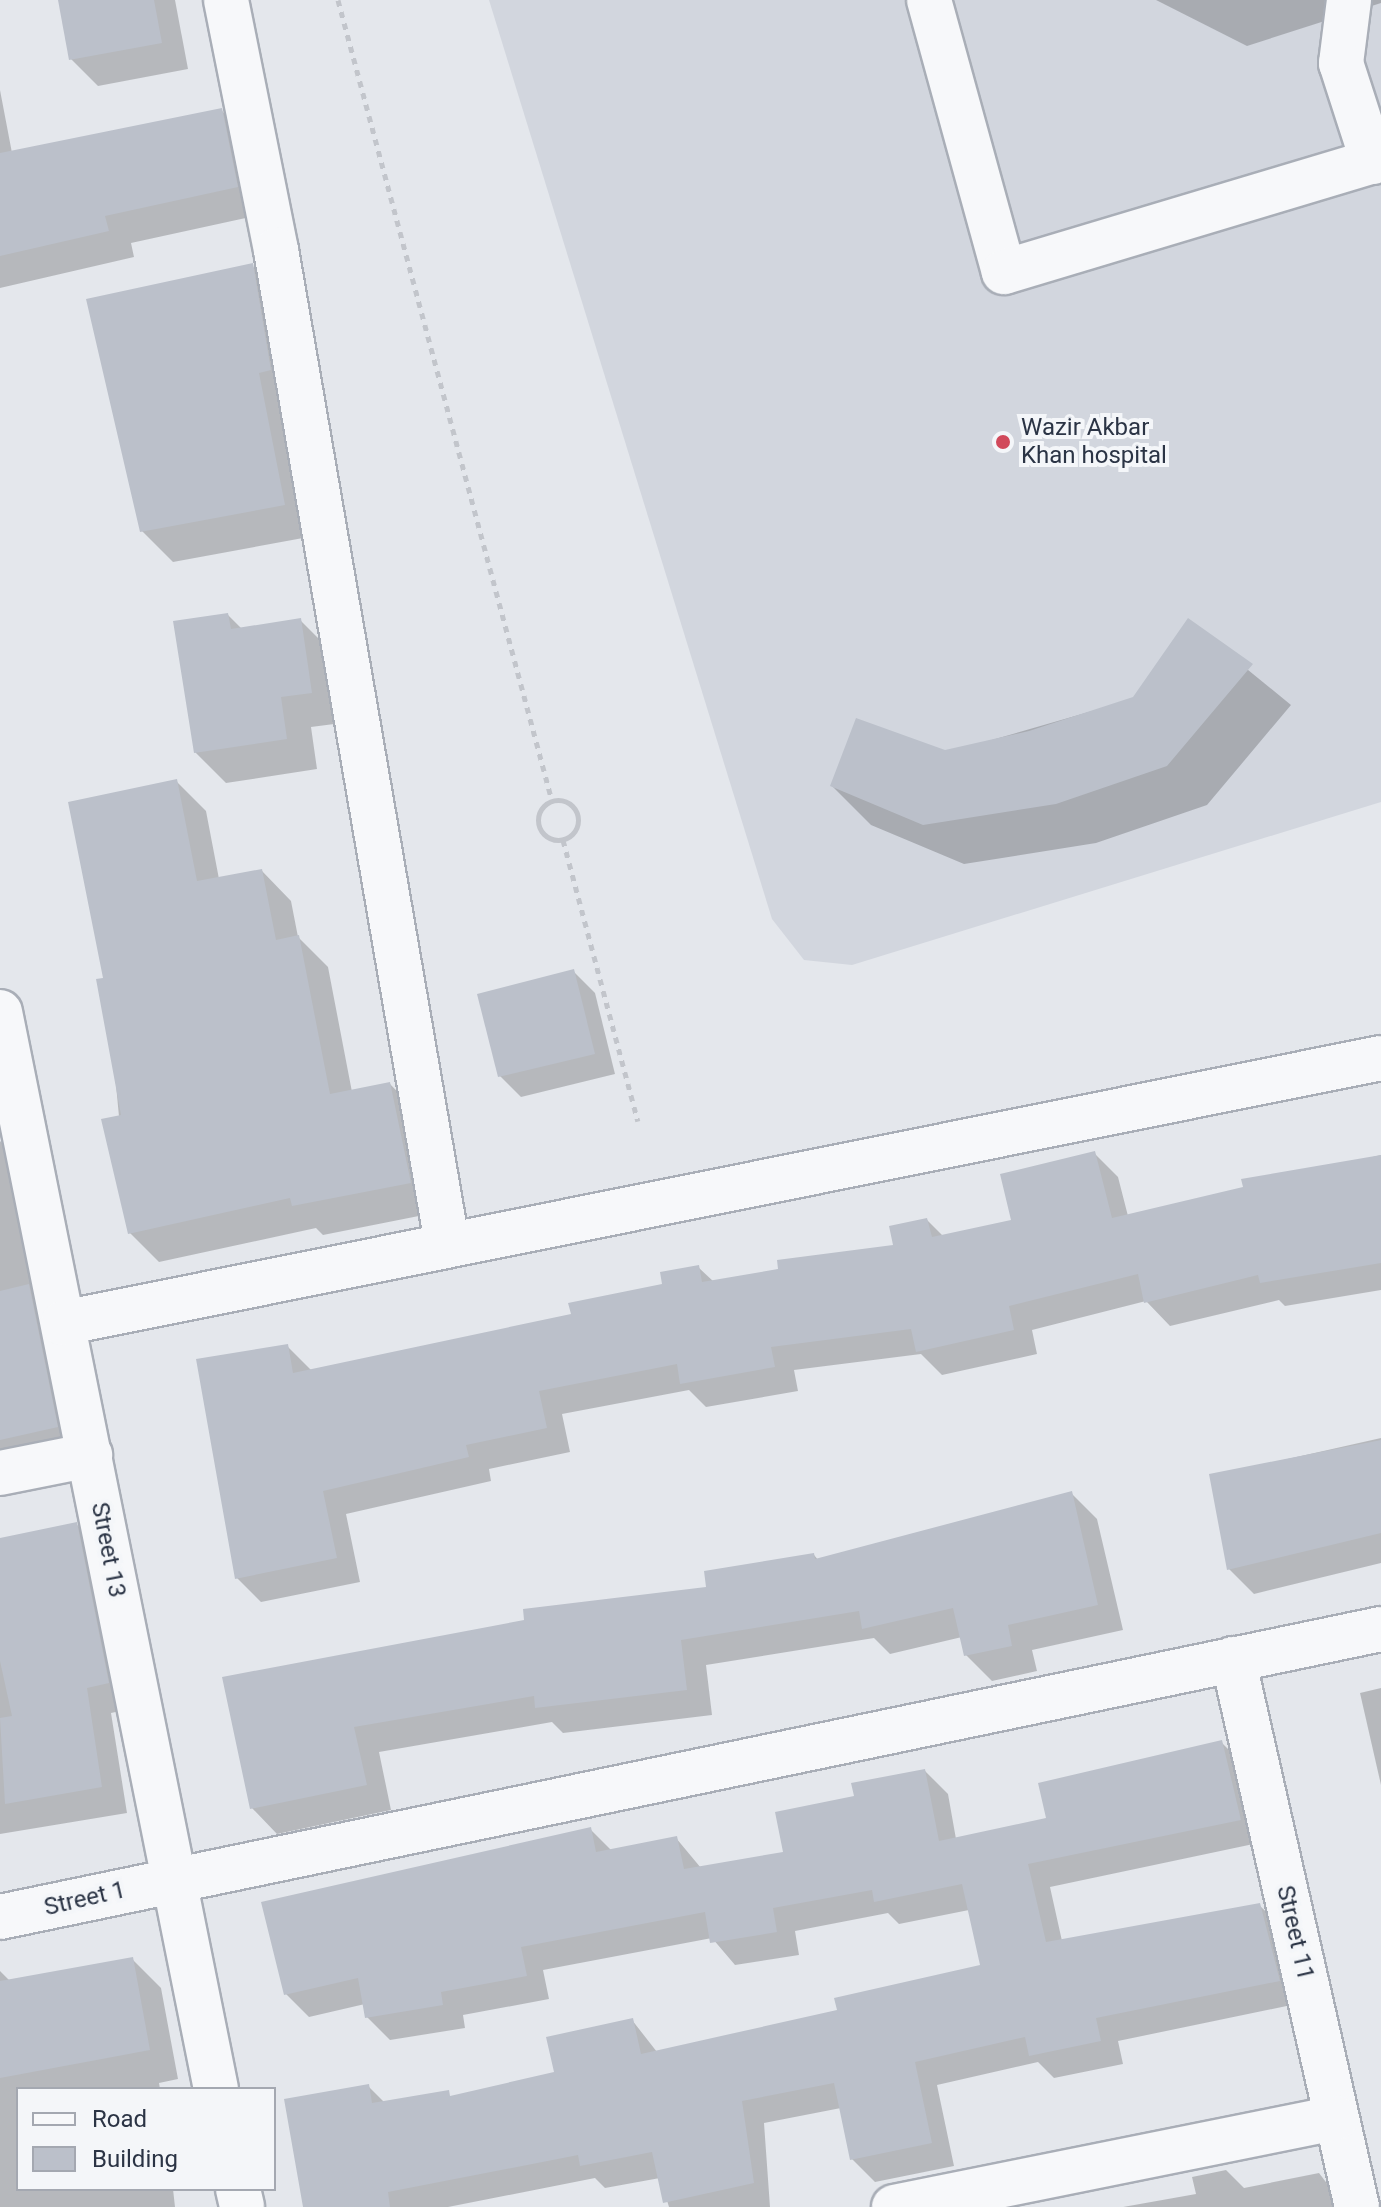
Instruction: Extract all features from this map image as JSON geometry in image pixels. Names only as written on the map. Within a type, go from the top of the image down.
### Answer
[{"type":"street","points":[[226,0],[276,250],[447,1243]]},
{"type":"street","points":[[929,0],[1004,272],[1377,160],[1341,63],[1349,0]]},
{"type":"street","name":"Street 13","points":[[0,1012],[5,1068],[63,1323],[170,1880],[216,2087]]},
{"type":"street","points":[[63,1323],[447,1243],[1381,1058]]},
{"type":"street","points":[[0,1473],[90,1455]]},
{"type":"street","name":"Street 1","points":[[0,1917],[1381,1629]]},
{"type":"street","name":"Street 11","points":[[1233,1659],[1357,2207]]},
{"type":"street","points":[[894,2207],[1336,2118]]},
{"type":"path","points":[[338,0],[552,801],[538,825],[543,835],[563,840]]},
{"type":"path","points":[[552,801],[578,815],[563,840],[638,1121]]},
{"type":"shaded area","name":"Wazir Akbar Khan hospital","points":[[489,0],[1381,0],[1381,802],[852,965],[804,960],[772,919]]},
{"type":"building","points":[[58,0],[154,0],[162,43],[69,60]]},
{"type":"building","points":[[222,108],[238,187],[105,216],[109,231],[0,256],[0,153]]},
{"type":"building","points":[[253,263],[271,370],[259,373],[285,505],[140,532],[86,299]]},
{"type":"building","points":[[228,613],[231,629],[301,618],[312,693],[281,697],[287,739],[194,753],[173,621]]},
{"type":"building","points":[[1188,618],[1253,664],[1167,766],[1056,804],[923,825],[830,786],[856,718],[945,750],[1029,731],[1133,697]]},
{"type":"building","points":[[177,779],[197,881],[262,869],[276,940],[299,935],[330,1094],[390,1082],[411,1183],[292,1206],[290,1198],[128,1234],[101,1119],[121,1115],[96,979],[103,978],[68,802]]},
{"type":"building","points":[[574,969],[595,1054],[498,1077],[477,994]]},
{"type":"building","points":[[1095,1151],[1112,1218],[1243,1187],[1241,1179],[1381,1155],[1381,1263],[1260,1283],[1258,1275],[1144,1303],[1138,1274],[1009,1306],[1014,1330],[916,1352],[911,1329],[771,1347],[775,1367],[680,1384],[677,1364],[539,1391],[547,1428],[466,1445],[469,1457],[323,1491],[337,1558],[235,1579],[196,1359],[288,1344],[293,1373],[571,1314],[568,1303],[662,1284],[660,1272],[699,1265],[702,1282],[778,1269],[777,1260],[893,1245],[889,1226],[927,1218],[932,1237],[1011,1220],[1000,1174]]},
{"type":"building","points":[[29,1284],[58,1427],[0,1440],[0,1291]]},
{"type":"building","points":[[1381,1440],[1381,1533],[1227,1570],[1209,1474]]},
{"type":"building","points":[[1072,1491],[1098,1605],[1008,1625],[1012,1646],[964,1656],[953,1608],[862,1629],[859,1611],[681,1640],[687,1690],[535,1708],[534,1696],[354,1727],[367,1785],[250,1809],[222,1677],[524,1620],[523,1609],[706,1587],[704,1571],[814,1553],[815,1559]]},
{"type":"building","points":[[77,1522],[109,1683],[87,1688],[102,1787],[5,1804],[0,1718],[12,1716],[0,1661],[0,1538]]},
{"type":"building","points":[[1222,1740],[1241,1820],[1028,1864],[1046,1942],[1260,1903],[1280,1981],[1096,2018],[1101,2041],[1029,2056],[1025,2037],[915,2062],[932,2143],[850,2160],[834,2083],[742,2101],[754,2183],[663,2203],[652,2152],[580,2166],[578,2155],[388,2192],[390,2207],[303,2207],[284,2099],[369,2084],[372,2103],[449,2090],[450,2096],[554,2072],[546,2037],[633,2018],[641,2054],[837,2010],[834,1998],[980,1965],[962,1884],[874,1902],[872,1890],[773,1908],[777,1932],[710,1943],[705,1912],[521,1947],[527,1976],[441,1992],[443,2005],[365,2018],[358,1978],[284,1995],[261,1902],[591,1827],[596,1852],[677,1836],[684,1869],[783,1852],[775,1812],[854,1796],[851,1783],[925,1769],[939,1841],[1046,1818],[1038,1783]]},
{"type":"building","points":[[133,1957],[150,2050],[0,2078],[0,1981]]},
{"type":"place","name":"Wazir Akbar Khan hospital","points":[[1003,442]]}]
